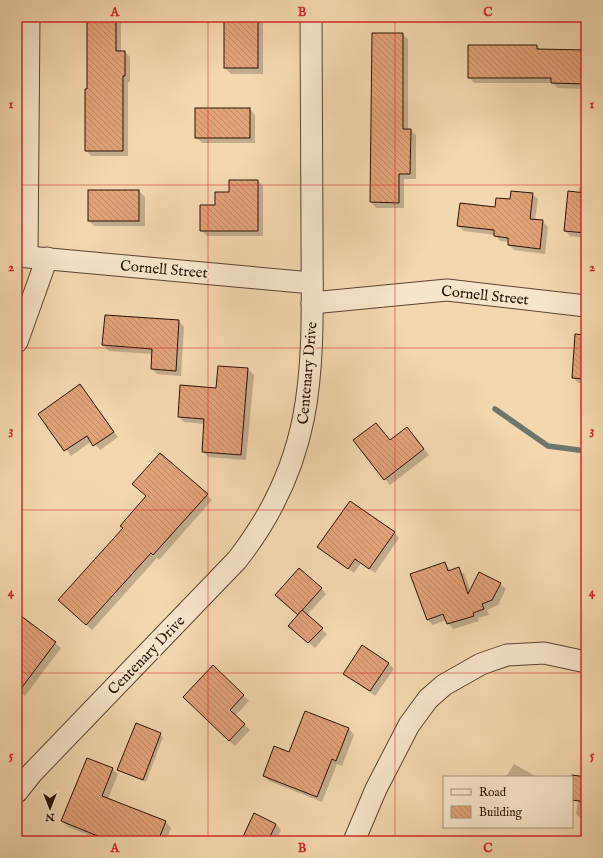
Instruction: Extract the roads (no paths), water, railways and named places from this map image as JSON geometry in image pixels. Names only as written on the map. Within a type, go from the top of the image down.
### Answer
[{"type":"street","points":[[17,342],[30,257],[30,17]]},
{"type":"street","name":"Centenary Drive","points":[[17,792],[32,773],[228,570],[253,539],[271,509],[287,477],[303,426],[310,369],[312,293],[311,17]]},
{"type":"street","name":"Cornell Street","points":[[30,257],[312,293],[447,290],[586,306]]},
{"type":"street","points":[[354,841],[376,789],[410,725],[428,699],[444,685],[476,666],[507,655],[544,653],[586,662]]},
{"type":"waterway","points":[[495,409],[548,446],[586,451]]}]
